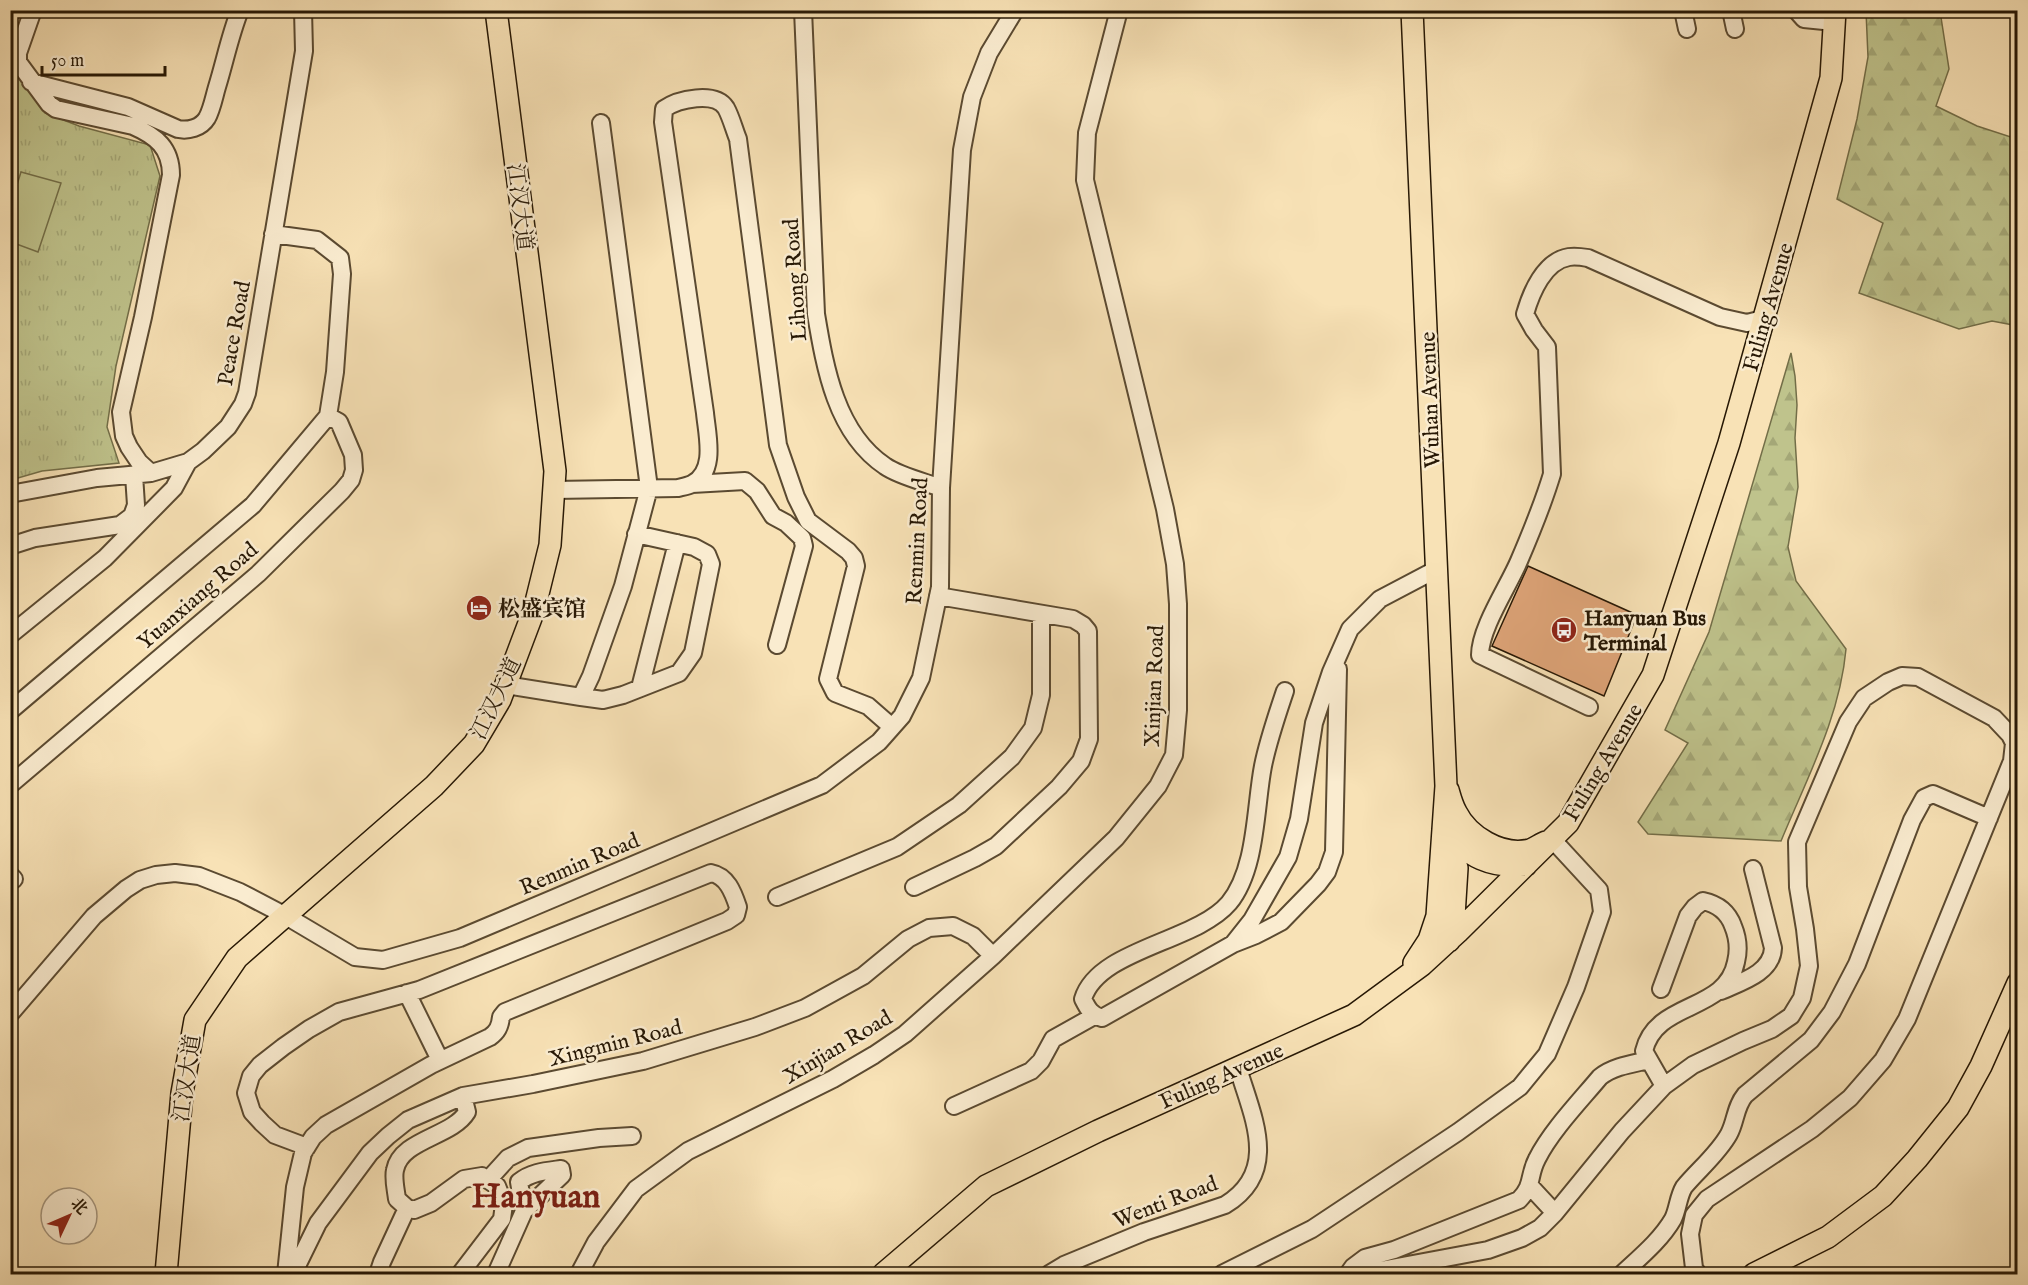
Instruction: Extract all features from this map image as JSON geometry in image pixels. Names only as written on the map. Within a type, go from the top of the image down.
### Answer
[{"type":"main road","name":"江汉大道","points":[[166,1275],[182,1093],[195,1020],[237,958],[434,786],[474,744],[500,700],[534,610],[550,545],[555,471],[496,10]]},
{"type":"main road","name":"Wuhan Avenue","points":[[1412,10],[1446,787]]},
{"type":"main road","name":"Fuling Avenue","points":[[883,1275],[986,1185],[1098,1131],[1354,1015],[1422,966],[1568,823],[1653,675],[1729,443],[1831,78],[1834,16]]},
{"type":"main road","points":[[1446,787],[1456,812],[1465,824],[1478,837],[1491,845],[1513,851],[1530,850],[1552,839]]},
{"type":"main road","points":[[1446,787],[1449,827],[1455,840],[1463,849],[1489,861],[1510,866],[1526,865]]},
{"type":"main road","points":[[1446,787],[1447,838],[1457,868],[1455,916],[1449,941]]},
{"type":"main road","points":[[1395,985],[1415,963],[1429,940],[1437,916],[1446,787]]},
{"type":"main road","points":[[1754,1275],[1828,1237],[1883,1196],[1917,1159],[1958,1108],[1981,1066],[2018,983]]},
{"type":"street","points":[[10,546],[35,538],[120,525],[132,516],[142,474],[139,462],[124,436],[121,412],[143,317],[171,175],[169,159],[163,147],[152,135],[133,126],[56,109],[49,104],[18,63],[18,53],[33,10]]},
{"type":"street","name":"Peace Road","points":[[10,494],[97,478],[142,474],[188,462],[222,434],[243,404],[247,393],[303,51],[303,10]]},
{"type":"street","name":"Lihong Road","points":[[803,10],[816,314],[824,363],[836,402],[866,451],[886,467],[941,488]]},
{"type":"street","name":"Renmin Road","points":[[10,1014],[94,916],[113,898],[140,880],[175,873],[199,876],[240,892],[355,957],[383,960],[460,938],[822,785],[879,742],[902,716],[921,678],[939,596],[941,488],[962,150],[972,97],[989,53],[1015,10]]},
{"type":"street","name":"Xinjian Road","points":[[579,1275],[596,1242],[636,1189],[688,1151],[833,1079],[905,1034],[993,956],[1116,838],[1158,786],[1174,755],[1178,710],[1178,604],[1174,564],[1165,509],[1085,180],[1087,133],[1119,10]]},
{"type":"street","points":[[1683,10],[1687,29]]},
{"type":"street","points":[[1731,10],[1735,29]]},
{"type":"street","points":[[1796,10],[1804,20],[1834,16]]},
{"type":"street","points":[[31,82],[128,106],[178,129],[186,130],[196,127],[206,120],[212,106],[238,11]]},
{"type":"street","points":[[692,484],[703,474],[708,461],[705,412],[663,122],[664,109],[673,103],[703,98],[718,100],[726,107],[738,139],[777,445],[796,497],[808,521],[848,551],[854,558],[856,566],[828,679],[835,693],[868,706],[892,727]]},
{"type":"street","points":[[581,697],[591,676],[622,586],[649,488],[601,123]]},
{"type":"street","points":[[10,711],[253,505],[328,416],[335,372],[342,274],[340,258],[317,240],[273,234]]},
{"type":"street","points":[[1589,707],[1480,655],[1485,633],[1519,562],[1552,474],[1547,347],[1525,314],[1530,299],[1552,265],[1571,256],[1588,258],[1720,316],[1747,323],[1763,319]]},
{"type":"street","name":"Yuanxiang Road","points":[[10,785],[258,574],[346,486],[354,470],[353,455],[339,422],[328,416]]},
{"type":"street","points":[[10,635],[105,558],[174,488],[188,462]]},
{"type":"street","points":[[554,490],[678,488],[692,484],[745,481],[757,491],[773,516],[786,523],[802,538],[804,546],[777,645]]},
{"type":"street","points":[[505,686],[603,700],[679,673],[693,653],[711,564],[707,554],[694,547],[636,534]]},
{"type":"street","points":[[640,688],[677,543]]},
{"type":"street","points":[[1233,944],[1252,920],[1288,857],[1299,819],[1314,723],[1350,629],[1380,599],[1437,569]]},
{"type":"street","points":[[914,887],[996,846],[1059,787],[1081,761],[1089,740],[1088,631],[1083,625],[1073,619],[939,596]]},
{"type":"street","points":[[777,897],[897,847],[959,805],[1012,757],[1033,728],[1041,695],[1041,615]]},
{"type":"street","points":[[1285,691],[1263,765],[1255,832],[1242,882],[1229,903],[1208,920],[1140,951],[1104,972],[1086,990],[1083,999],[1094,1016],[1102,1018],[1233,944],[1281,922],[1327,872],[1334,852],[1338,656]]},
{"type":"street","points":[[1365,1275],[1370,1272],[1488,1250],[1522,1238],[1540,1228],[1622,1131],[1664,1086],[1693,1065],[1772,1029],[1791,1016],[1798,1008],[1806,988],[1809,966],[1798,887],[1797,842],[1848,722],[1864,698],[1888,682],[1902,676],[1918,677],[1994,718],[2010,735],[2014,743],[2012,761],[1906,1019],[1883,1060],[1850,1098],[1812,1129],[1707,1199],[1694,1215],[1690,1234],[1694,1268],[1698,1275]]},
{"type":"street","points":[[1622,1275],[1667,1228],[1684,1187],[1724,1143],[1731,1131],[1739,1102],[1799,1051],[1824,1025],[1857,964],[1911,820],[1924,798],[1933,794],[1989,818]]},
{"type":"street","points":[[1222,1275],[1312,1229],[1458,1131],[1520,1087],[1547,1054],[1576,987],[1602,912],[1599,890],[1552,839]]},
{"type":"street","points":[[1664,1086],[1644,1051],[1646,1042],[1660,1024],[1675,1014],[1753,976],[1767,966],[1773,957],[1773,948],[1753,868]]},
{"type":"street","points":[[286,1275],[295,1187],[303,1153],[307,1147],[313,1137],[326,1125],[440,1060],[496,1032],[505,1012],[727,921],[736,915],[738,907],[727,881],[719,874],[711,873],[419,990],[339,1012],[309,1029],[260,1065],[250,1076],[246,1093],[252,1112],[275,1135],[307,1147]]},
{"type":"street","points":[[10,875],[14,879],[10,882]]},
{"type":"street","points":[[1661,989],[1688,916],[1703,901],[1714,903],[1723,911],[1732,922],[1737,935],[1738,952],[1734,970],[1728,984],[1713,996]]},
{"type":"street","name":"Xingmin Road","points":[[292,1275],[318,1223],[370,1154],[408,1120],[463,1096],[643,1062],[755,1027],[805,1008],[863,975],[908,939],[929,928],[953,926],[973,936],[993,956]]},
{"type":"street","points":[[407,993],[440,1060]]},
{"type":"street","points":[[954,1106],[1031,1071],[1041,1061],[1053,1039],[1094,1016]]},
{"type":"street","points":[[1348,1275],[1353,1267],[1365,1257],[1394,1250],[1519,1200],[1530,1186],[1532,1170],[1547,1142],[1600,1077],[1617,1067],[1649,1060]]},
{"type":"street","name":"Wenti Road","points":[[1049,1275],[1064,1265],[1144,1232],[1225,1205],[1235,1199],[1255,1171],[1259,1139],[1238,1068]]},
{"type":"street","points":[[460,1275],[502,1219],[504,1204],[497,1186],[482,1176],[464,1179],[430,1203],[414,1210],[407,1208],[397,1199],[395,1172],[399,1159],[418,1143],[461,1122],[467,1112],[463,1096]]},
{"type":"street","points":[[488,1180],[508,1158],[528,1148],[632,1136]]},
{"type":"street","points":[[1530,1186],[1555,1213]]},
{"type":"street","points":[[378,1275],[407,1208]]},
{"type":"street","points":[[496,1275],[524,1211]]},
{"type":"green space","points":[[1866,11],[1940,11],[1949,69],[1936,106],[1977,126],[2017,139],[2017,329],[2013,325],[1992,321],[1959,329],[1859,293],[1883,223],[1837,199],[1857,119],[1868,57]]},
{"type":"green space","points":[[10,54],[45,113],[79,126],[150,145],[160,176],[116,366],[107,427],[119,463],[42,471],[11,480]]},
{"type":"green space","points":[[21,172],[61,183],[38,252],[11,242],[11,204]]},
{"type":"green space","points":[[1791,353],[1797,405],[1795,438],[1798,487],[1788,547],[1796,581],[1846,649],[1843,674],[1830,723],[1781,841],[1648,834],[1638,822],[1688,743],[1665,730],[1709,632]]},
{"type":"building","name":"Hanyuan Bus Terminal","points":[[1528,566],[1637,615],[1604,696],[1492,646]]},
{"type":"place","name":"松盛宾馆","points":[[479,608]]},
{"type":"place","name":"Hanyuan Bus Terminal","points":[[1564,630]]},
{"type":"district","name":"Hanyuan","points":[[536,1195]]}]
